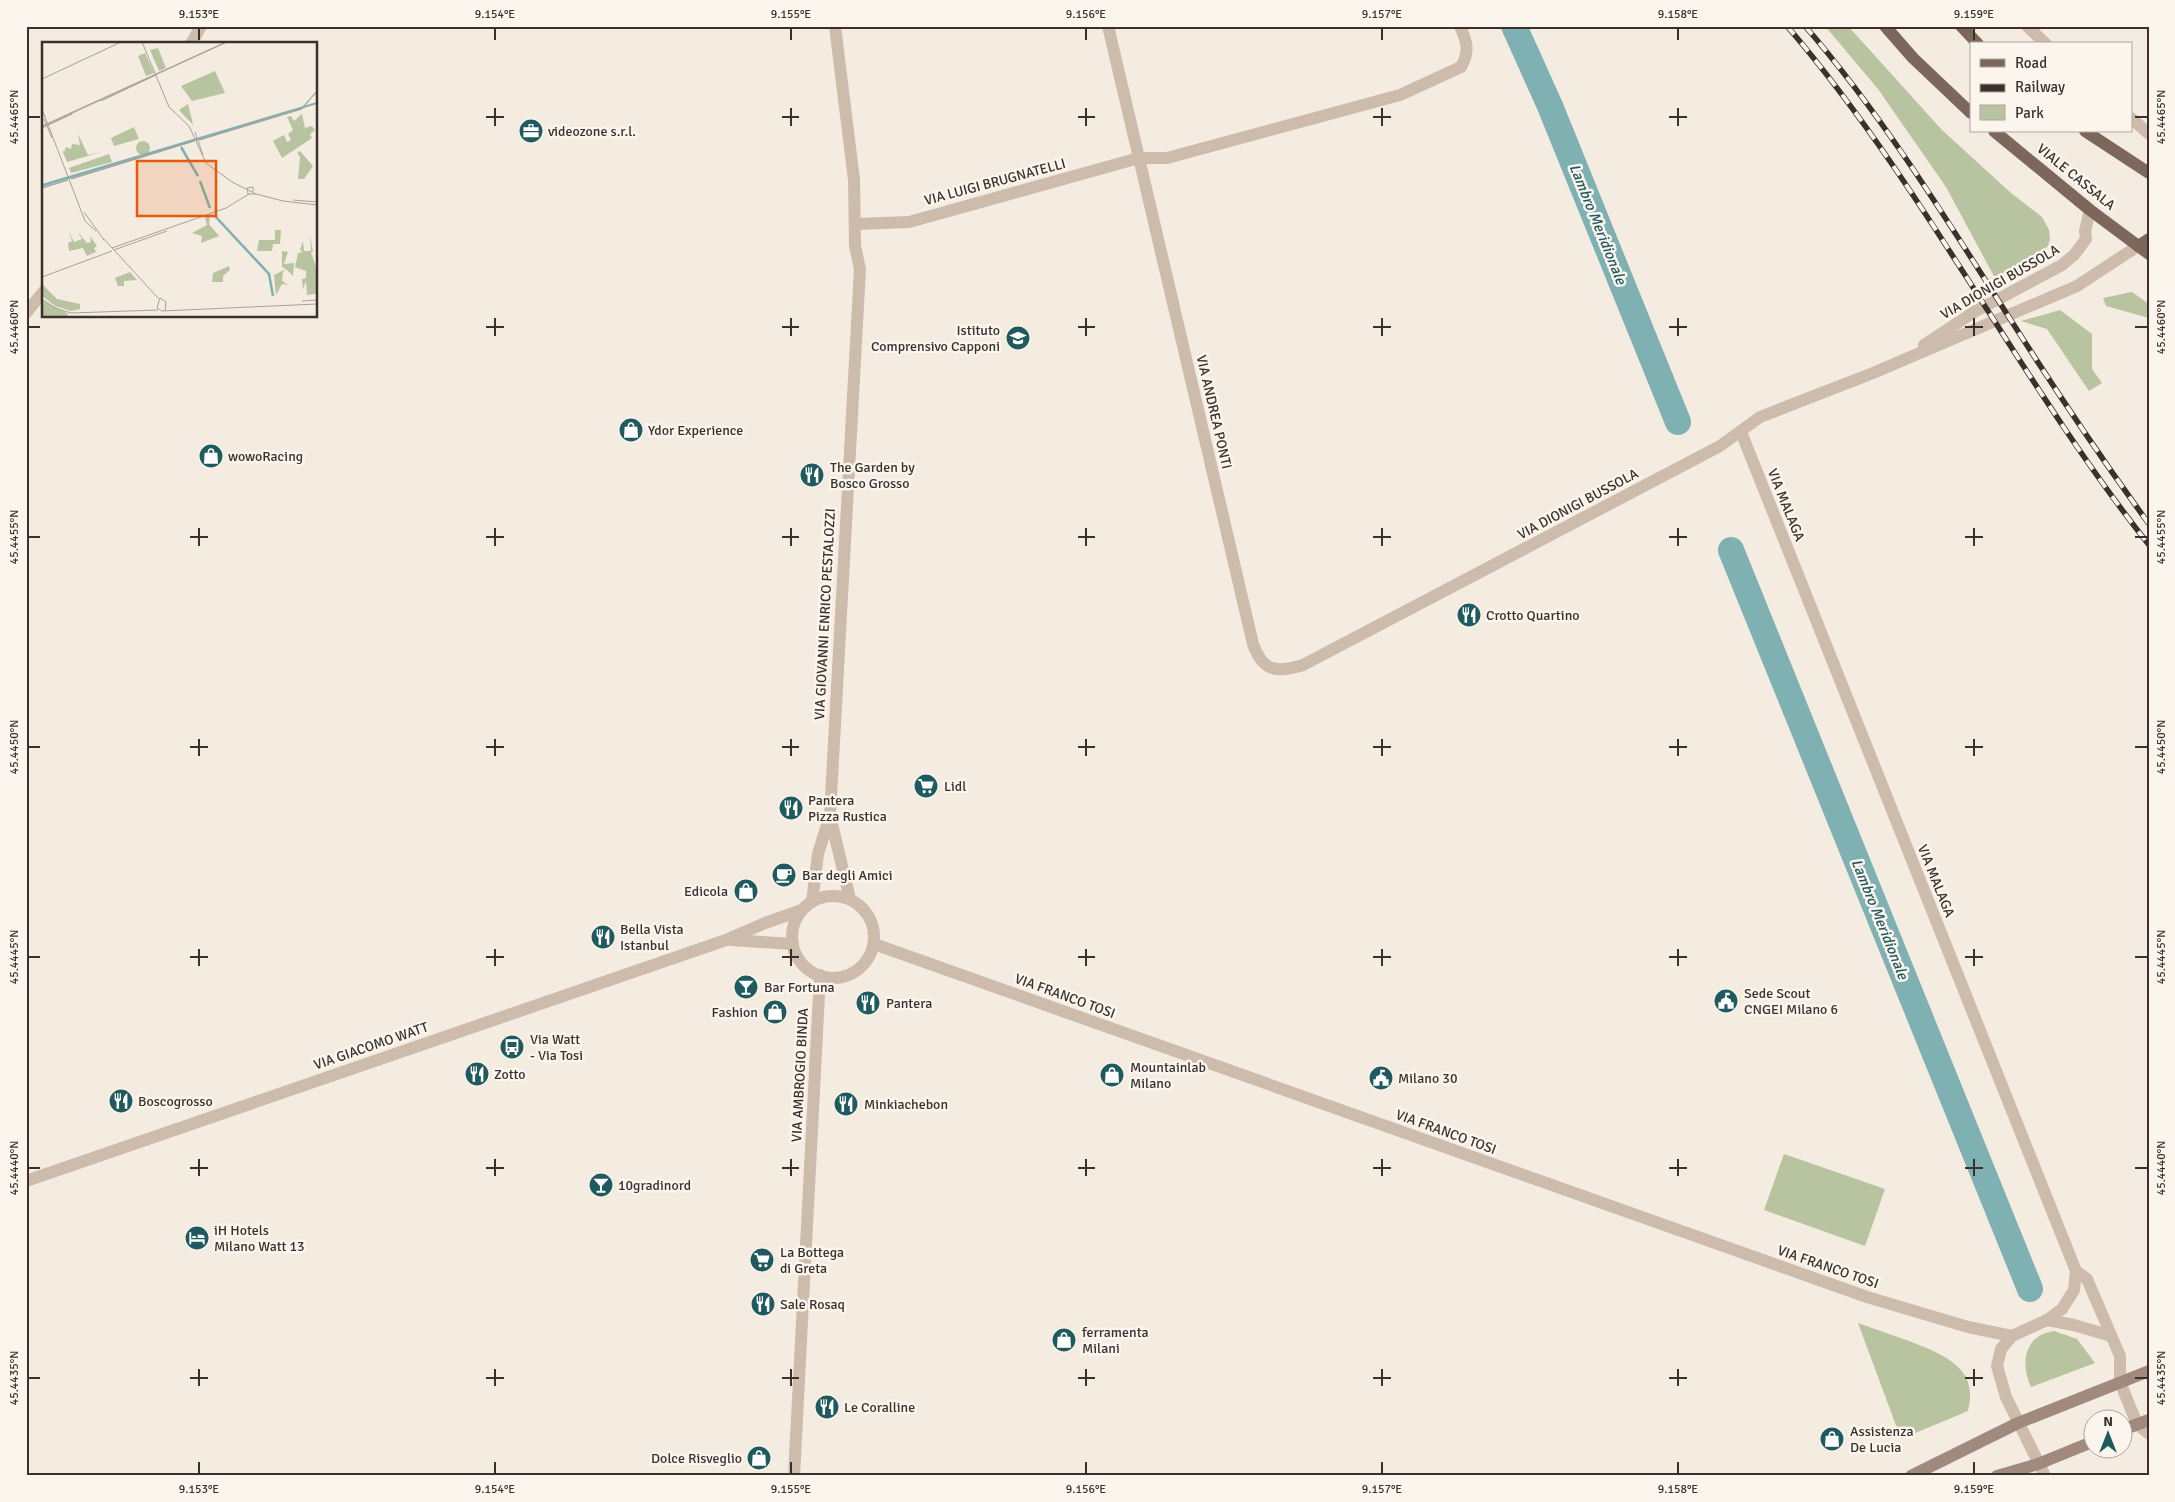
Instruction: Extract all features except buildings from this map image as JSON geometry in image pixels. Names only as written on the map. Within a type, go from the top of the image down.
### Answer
[{"type":"main road","points":[[1885,26],[1913,58],[1970,112]]},
{"type":"main road","points":[[1961,26],[1976,42]]},
{"type":"main road","name":"VIALE CASSALA","points":[[1995,132],[2090,210],[2144,243],[2149,254]]},
{"type":"main road","points":[[2087,132],[2149,173]]},
{"type":"street","points":[[192,42],[201,26]]},
{"type":"street","name":"VIA GIOVANNI ENRICO PESTALOZZI","points":[[812,902],[818,854],[830,815],[860,269],[855,246],[854,180],[835,26]]},
{"type":"street","name":"VIA ANDREA PONTI","points":[[1108,26],[1253,644],[1258,658],[1270,668]]},
{"type":"street","points":[[1139,158],[1167,158],[1400,95],[1462,66],[1468,53],[1468,46],[1460,26]]},
{"type":"street","points":[[2027,26],[2044,42]]},
{"type":"street","points":[[2132,119],[2149,134]]},
{"type":"street","name":"VIA LUIGI BRUGNATELLI","points":[[856,224],[909,222],[1139,158]]},
{"type":"street","name":"VIA DIONIGI BUSSOLA","points":[[1899,362],[1974,312],[2062,265],[2074,255],[2086,239],[2085,231],[2090,210]]},
{"type":"street","name":"VIA DIONIGI BUSSOLA","points":[[1270,668],[1286,670],[1303,665],[1720,446],[1760,417],[1899,362],[2077,286],[2144,243]]},
{"type":"street","points":[[26,313],[42,293]]},
{"type":"street","name":"VIA MALAGA","points":[[1741,432],[2076,1271],[2087,1279],[2120,1356],[2120,1382]]},
{"type":"street","name":"VIA GIOVANNI ENRICO PESTALOZZI","points":[[830,815],[850,899]]},
{"type":"street","points":[[831,896],[850,899],[864,909],[870,917],[874,931],[874,944],[868,958],[858,970],[839,977],[820,976],[802,963],[793,944],[794,925],[802,910],[812,902],[831,896]]},
{"type":"street","name":"VIA GIACOMO WATT","points":[[26,1180],[726,940],[765,922],[802,910]]},
{"type":"street","name":"VIA GIACOMO WATT","points":[[726,940],[793,944]]},
{"type":"street","name":"VIA FRANCO TOSI","points":[[874,944],[1867,1297],[1968,1327],[2012,1336]]},
{"type":"street","name":"VIA AMBROGIO BINDA","points":[[794,1476],[820,976]]},
{"type":"street","points":[[2045,1476],[2006,1397],[1997,1366],[2001,1349],[2012,1336],[2047,1320],[2062,1309],[2074,1290],[2076,1271]]},
{"type":"street","points":[[2047,1320],[2074,1325],[2111,1336]]},
{"type":"street","points":[[1911,1476],[2018,1423],[2149,1371]]},
{"type":"street","points":[[2120,1382],[2149,1434]]},
{"type":"street","points":[[1997,1476],[2038,1464],[2082,1446]]},
{"type":"green space","points":[[1825,26],[1848,26],[1942,130],[2011,193],[2042,217],[2049,230],[2050,239],[2048,246],[1995,278],[1946,187],[1878,89]]},
{"type":"green space","points":[[2132,292],[2149,304],[2149,318],[2106,306],[2103,298]]},
{"type":"green space","points":[[2060,310],[2092,334],[2092,369],[2102,383],[2089,391],[2047,329],[2021,321]]},
{"type":"green space","points":[[1784,1154],[1885,1189],[1865,1246],[1764,1210]]},
{"type":"green space","points":[[1858,1323],[1934,1351],[1955,1364],[1963,1373],[1968,1383],[1970,1396],[1968,1411],[1901,1439]]},
{"type":"green space","points":[[2054,1331],[2077,1339],[2095,1363],[2031,1387],[2026,1369],[2027,1352],[2036,1338]]},
{"type":"waterway","name":"Lambro Meridionale","points":[[1514,26],[1550,106],[1678,422]]},
{"type":"waterway","name":"Lambro Meridionale","points":[[1731,550],[2030,1289]]},
{"type":"railway","points":[[1787,26],[1837,88],[1883,152],[1928,217],[2057,417],[2101,482],[2149,545]]},
{"type":"railway","points":[[1805,26],[1864,100],[1919,177],[2036,360],[2149,524]]},
{"type":"place","name":"videozone s.r.l.","points":[[531,131]]},
{"type":"place","name":"Istituto Comprensivo Capponi","points":[[1018,338]]},
{"type":"place","name":"Ydor Experience","points":[[631,430]]},
{"type":"place","name":"wowoRacing","points":[[211,456]]},
{"type":"place","name":"The Garden by Bosco Grosso","points":[[812,475]]},
{"type":"place","name":"Crotto Quartino","points":[[1469,615]]},
{"type":"place","name":"Lidl","points":[[926,786]]},
{"type":"place","name":"Pantera Pizza Rustica","points":[[791,808]]},
{"type":"place","name":"Bar degli Amici","points":[[784,875]]},
{"type":"place","name":"Edicola","points":[[746,891]]},
{"type":"place","name":"Bella Vista Istanbul","points":[[603,937]]},
{"type":"place","name":"Bar Fortuna","points":[[746,987]]},
{"type":"place","name":"Sede Scout CNGEI Milano 6","points":[[1726,1001]]},
{"type":"place","name":"Pantera","points":[[868,1003]]},
{"type":"place","name":"Fashion","points":[[775,1012]]},
{"type":"place","name":"Via Watt - Via Tosi","points":[[512,1047]]},
{"type":"place","name":"Zotto","points":[[477,1074]]},
{"type":"place","name":"Mountainlab Milano","points":[[1112,1075]]},
{"type":"place","name":"Milano 30","points":[[1381,1078]]},
{"type":"place","name":"Boscogrosso","points":[[121,1101]]},
{"type":"place","name":"Minkiachebon","points":[[846,1104]]},
{"type":"place","name":"10gradinord","points":[[601,1185]]},
{"type":"place","name":"iH Hotels Milano Watt 13","points":[[197,1238]]},
{"type":"place","name":"La Bottega di Greta","points":[[762,1260]]},
{"type":"place","name":"Sale Rosaq","points":[[763,1304]]},
{"type":"place","name":"ferramenta Milani","points":[[1064,1340]]},
{"type":"place","name":"Le Coralline","points":[[827,1407]]},
{"type":"place","name":"Assistenza De Lucia","points":[[1832,1439]]},
{"type":"place","name":"Dolce Risveglio","points":[[759,1458]]}]
